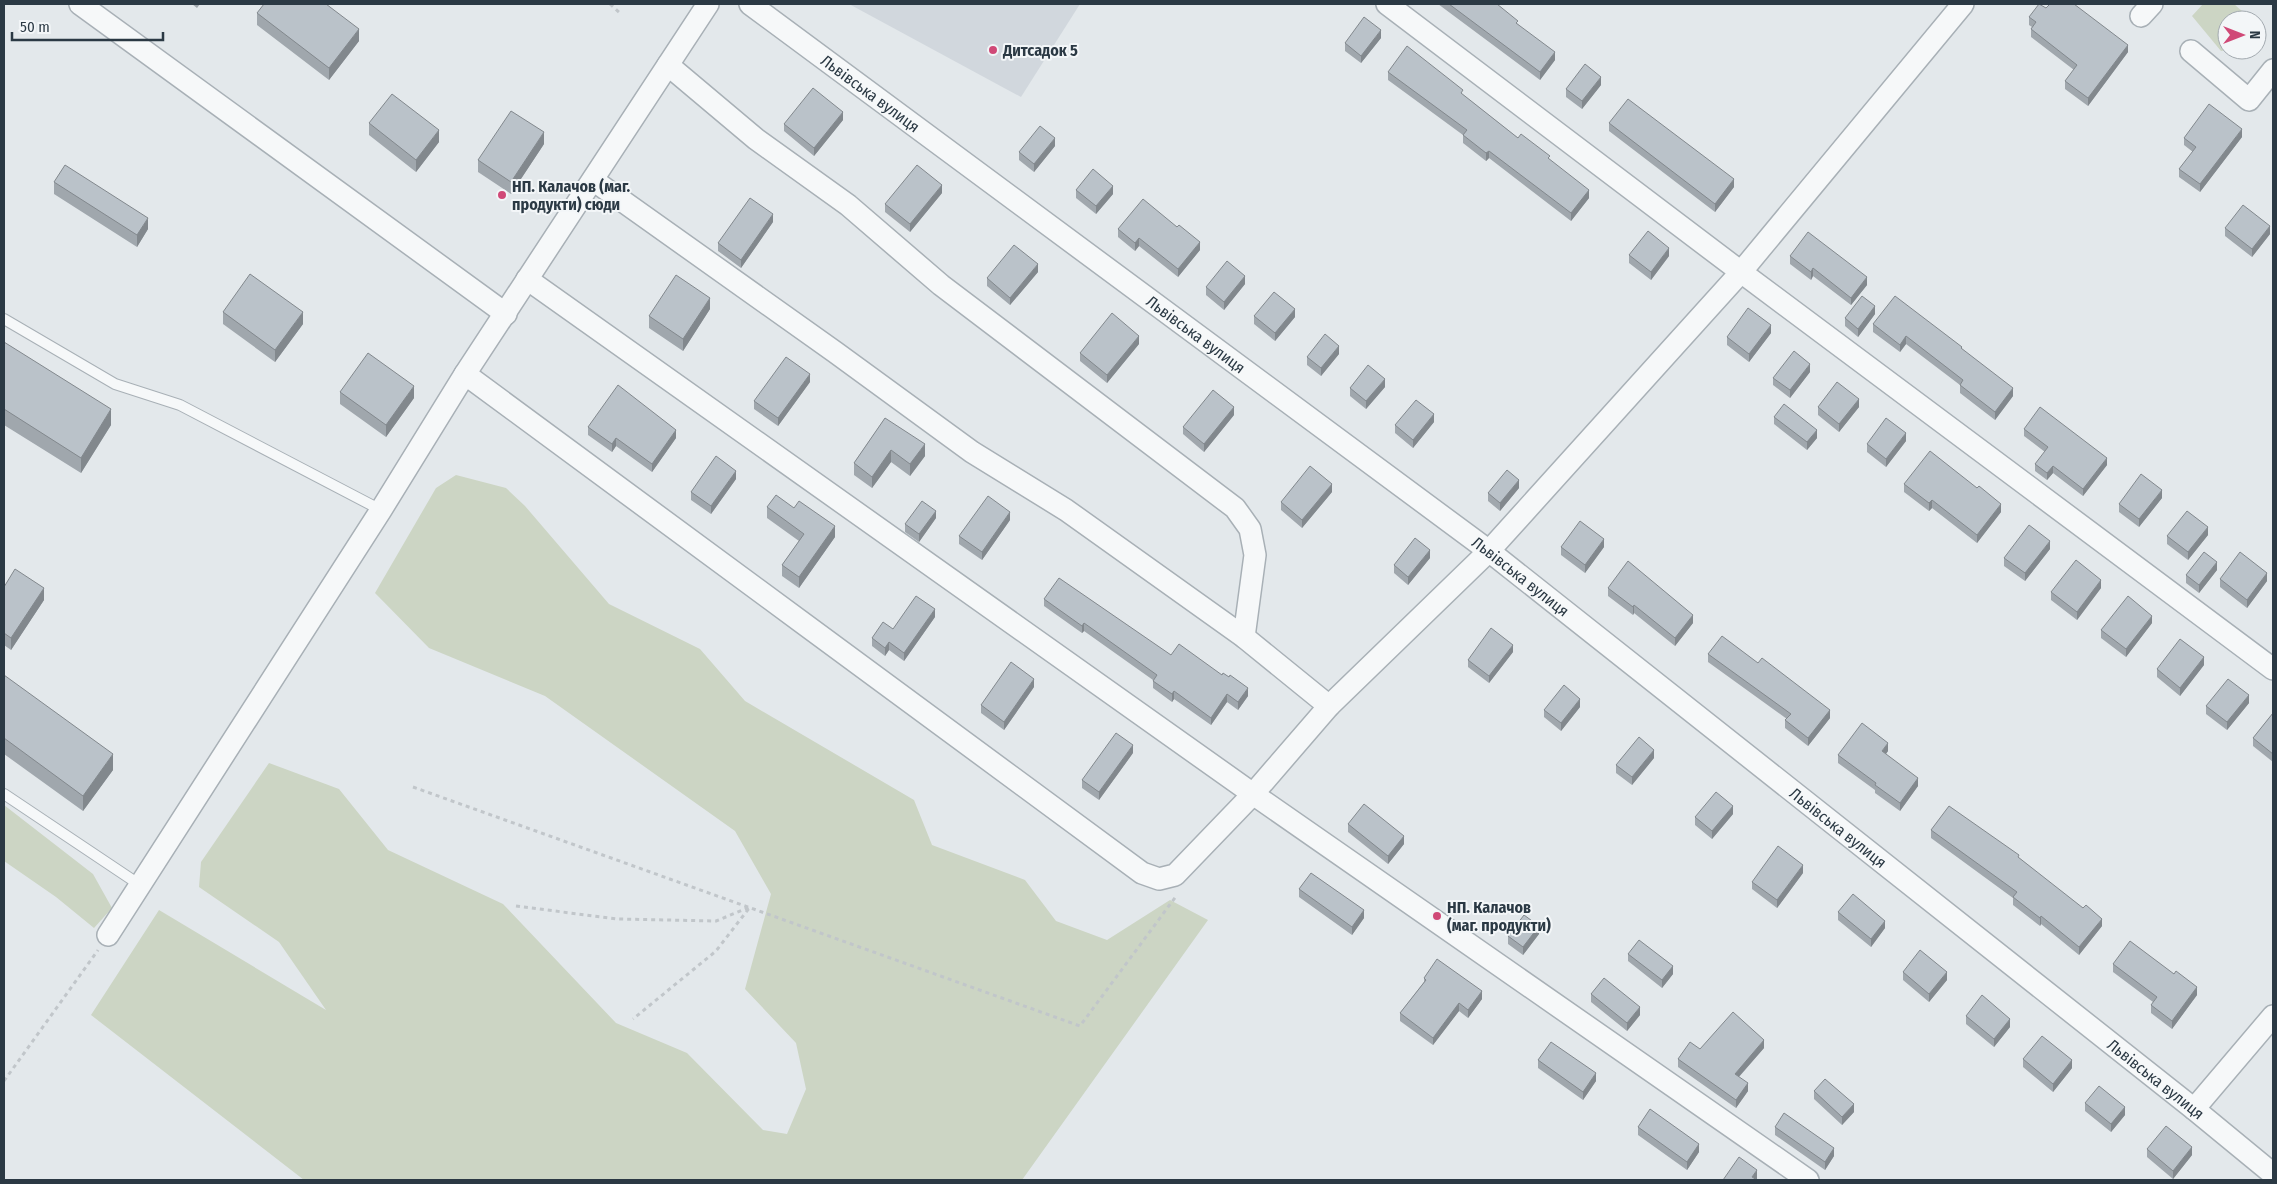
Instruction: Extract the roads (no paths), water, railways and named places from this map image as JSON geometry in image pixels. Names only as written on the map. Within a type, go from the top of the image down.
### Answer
[{"type":"street","points":[[80,4],[506,314]]},
{"type":"street","points":[[108,935],[381,510],[465,374],[708,4]]},
{"type":"street","name":"Львівська вулиця","points":[[750,4],[1489,551],[2194,1108],[2273,1174]]},
{"type":"street","points":[[1387,4],[1741,272],[2273,669]]},
{"type":"street","points":[[465,374],[682,532],[952,735],[1142,872],[1159,879],[1175,874],[1253,794],[1328,706],[1489,551],[1741,272],[1963,4]]},
{"type":"street","points":[[2192,52],[2249,100],[2273,70]]},
{"type":"street","points":[[668,65],[756,139],[848,204],[941,284],[1235,508],[1250,529],[1255,555],[1244,637]]},
{"type":"street","points":[[593,180],[827,346],[972,452],[1066,510],[1244,637],[1328,706]]},
{"type":"street","points":[[527,279],[1253,794],[1808,1180]]},
{"type":"street","points":[[2194,1108],[2273,1016]]},
{"type":"lane","points":[[4,319],[115,384],[180,405],[381,510]]},
{"type":"lane","points":[[4,794],[140,885]]},
{"type":"place","name":"Дитсадок 5","points":[[993,50]]},
{"type":"place","name":"НП. Калачов (маг. продукти) сюди","points":[[502,195]]},
{"type":"place","name":"НП. Калачов (маг. продукти)","points":[[1437,916]]}]
